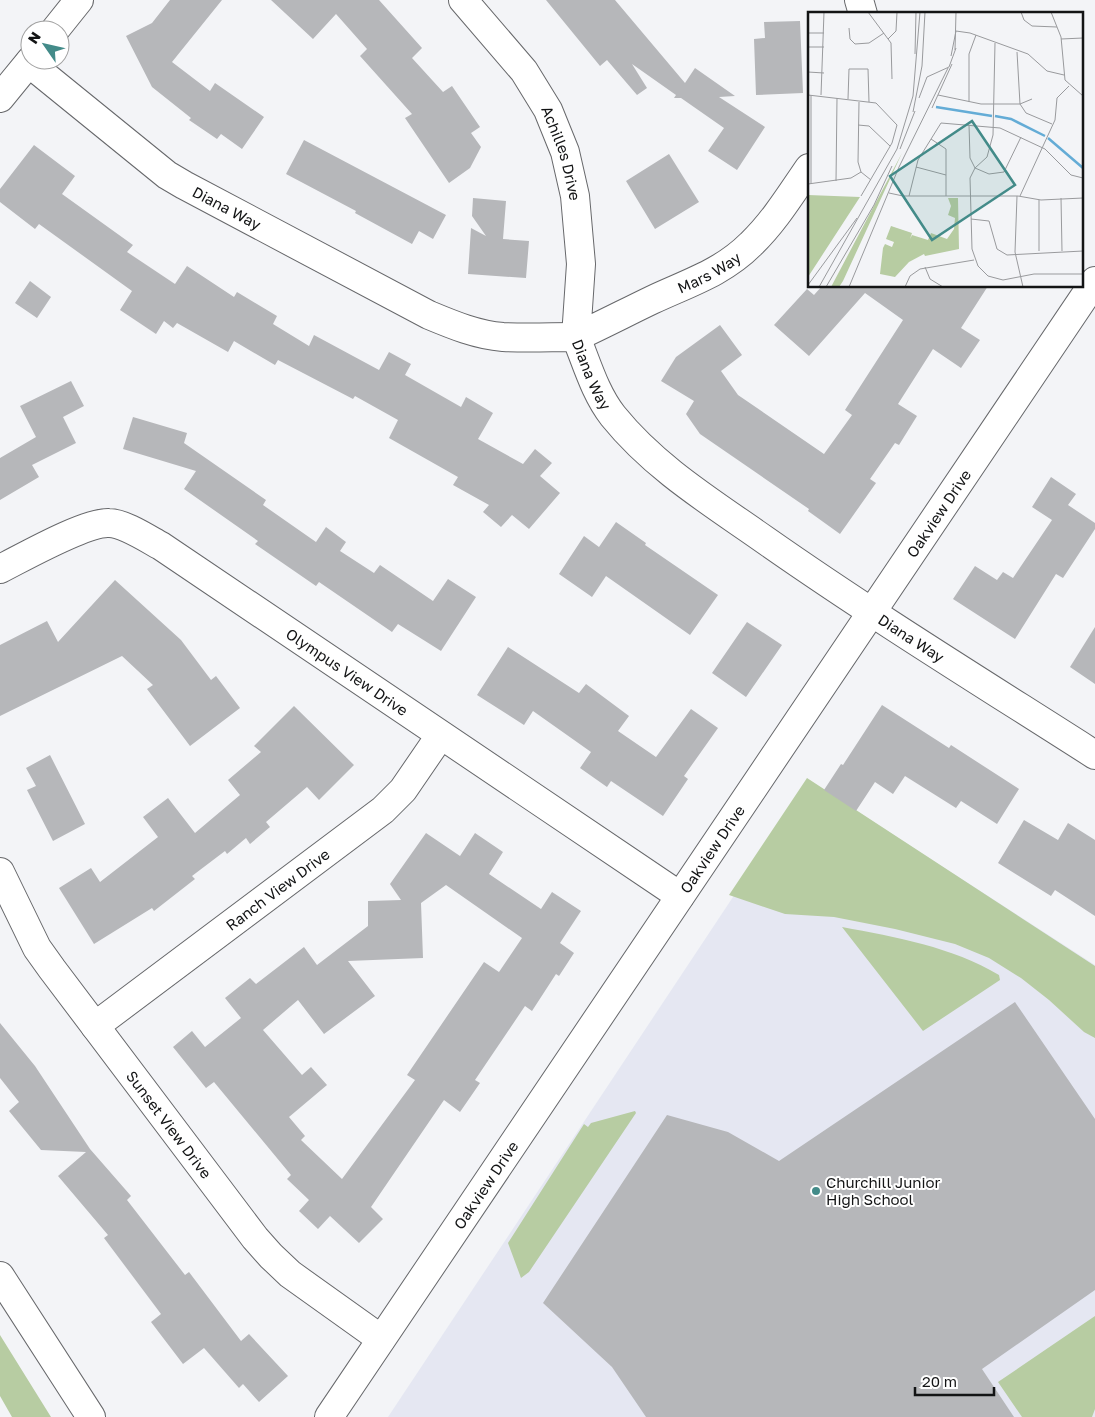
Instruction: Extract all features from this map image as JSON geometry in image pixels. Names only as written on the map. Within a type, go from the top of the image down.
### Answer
[{"type":"street","points":[[63,20],[79,0]]},
{"type":"street","name":"Achilles Drive","points":[[462,0],[524,71],[548,110],[565,152],[575,196],[581,264],[576,337]]},
{"type":"street","points":[[0,98],[23,70]]},
{"type":"street","name":"Diana Way","points":[[40,70],[167,175],[429,315],[452,325],[502,336],[576,337],[599,395],[617,420],[644,450],[671,474],[836,589],[1095,755]]},
{"type":"street","name":"Mars Way","points":[[576,337],[653,300],[698,281],[728,263],[768,227],[808,169]]},
{"type":"street","name":"Oakview Drive","points":[[328,1417],[1095,281]]},
{"type":"street","name":"Olympus View Drive","points":[[0,569],[80,530],[95,525],[110,522],[127,528],[161,546],[440,736],[680,896]]},
{"type":"street","name":"Ranch View Drive","points":[[95,1026],[383,810],[402,790],[440,736]]},
{"type":"street","name":"Sunset View Drive","points":[[0,872],[37,948],[255,1238],[271,1256],[304,1285],[381,1339]]},
{"type":"street","points":[[0,1276],[91,1417]]},
{"type":"shaded area","name":"Churchill Junior High School","points":[[810,781],[1095,965],[1095,1417],[388,1417]]},
{"type":"green space","points":[[807,778],[1095,966],[1095,1038],[1084,1032],[1049,1000],[1021,978],[989,958],[955,944],[895,929],[834,917],[785,914],[729,895]]},
{"type":"green space","points":[[842,927],[903,939],[943,950],[981,965],[999,975],[1000,980],[923,1031]]},
{"type":"green space","points":[[635,1111],[636,1113],[529,1272],[521,1278],[508,1243],[584,1124],[588,1127],[591,1123]]},
{"type":"green space","points":[[1095,1316],[1095,1409],[1092,1417],[1022,1417],[998,1382]]},
{"type":"green space","points":[[0,1335],[51,1417],[12,1417],[0,1396]]},
{"type":"building","points":[[170,0],[222,0],[172,62],[210,91],[215,83],[264,117],[242,149],[221,134],[217,139],[189,120],[191,118],[152,87],[126,36],[152,23]]},
{"type":"building","points":[[271,0],[379,0],[422,48],[412,58],[443,92],[452,86],[480,127],[471,133],[481,147],[470,168],[449,183],[405,118],[412,114],[360,56],[367,49],[336,14],[313,39]]},
{"type":"building","points":[[546,0],[615,0],[685,83],[695,68],[735,96],[719,97],[765,127],[737,170],[708,151],[724,128],[681,98],[674,98],[676,95],[632,64],[647,88],[637,95],[607,60],[600,66]]},
{"type":"building","points":[[800,21],[803,93],[756,95],[754,39],[765,38],[764,22]]},
{"type":"building","points":[[304,140],[446,215],[433,239],[419,231],[412,244],[355,213],[356,211],[286,174]]},
{"type":"building","points":[[34,145],[75,176],[62,194],[133,245],[127,252],[175,284],[187,266],[234,297],[237,292],[277,316],[273,324],[309,346],[314,335],[379,370],[389,352],[411,364],[405,375],[461,407],[466,397],[493,413],[478,439],[523,464],[535,449],[552,463],[540,476],[560,493],[529,529],[512,515],[501,527],[483,512],[489,505],[453,485],[458,477],[389,438],[398,420],[355,396],[353,399],[278,360],[275,365],[234,341],[228,352],[177,323],[173,328],[164,321],[156,334],[120,310],[132,291],[39,224],[35,229],[0,202],[0,189]]},
{"type":"building","points":[[669,154],[699,202],[655,229],[626,181]]},
{"type":"building","points":[[473,198],[506,201],[503,239],[529,241],[526,278],[468,274],[471,228],[486,236],[472,216]]},
{"type":"building","points":[[30,281],[51,297],[37,318],[15,303]]},
{"type":"building","points":[[820,288],[987,288],[961,328],[980,340],[961,368],[933,349],[898,404],[917,416],[899,445],[895,443],[870,479],[876,483],[840,534],[808,511],[809,509],[700,434],[686,414],[694,401],[661,381],[676,357],[720,325],[742,355],[721,371],[738,395],[824,454],[852,415],[845,410],[903,320],[865,293],[809,356],[774,325],[807,289],[814,295]]},
{"type":"building","points":[[71,381],[84,406],[63,417],[76,443],[32,465],[39,477],[0,500],[0,458],[36,437],[20,406]]},
{"type":"building","points":[[133,417],[187,433],[184,443],[266,500],[263,505],[316,542],[326,527],[346,542],[340,551],[374,573],[380,565],[433,601],[448,579],[476,597],[441,651],[398,624],[392,632],[319,582],[316,586],[255,544],[258,541],[184,489],[196,471],[123,449]]},
{"type":"building","points":[[1051,477],[1076,494],[1068,505],[1095,523],[1095,529],[1063,578],[1056,574],[1015,639],[953,599],[975,566],[997,580],[1003,572],[1013,578],[1052,520],[1032,507]]},
{"type":"building","points":[[616,522],[646,543],[645,545],[718,595],[690,635],[606,576],[592,597],[559,574],[584,536],[599,547]]},
{"type":"building","points":[[115,580],[181,640],[211,680],[216,676],[240,708],[190,746],[147,689],[153,685],[122,656],[0,716],[0,645],[47,621],[58,642]]},
{"type":"building","points":[[747,622],[782,645],[746,697],[712,673]]},
{"type":"building","points":[[1095,627],[1095,684],[1070,667]]},
{"type":"building","points":[[508,647],[579,693],[586,684],[629,716],[618,731],[656,757],[691,709],[718,728],[684,776],[688,779],[663,816],[611,781],[607,787],[580,768],[591,752],[533,711],[524,725],[477,695]]},
{"type":"building","points":[[882,705],[949,748],[951,745],[1019,789],[997,824],[961,801],[956,808],[905,776],[893,794],[875,782],[856,811],[824,790],[841,764],[843,765]]},
{"type":"building","points":[[294,706],[354,765],[319,800],[307,787],[266,822],[270,827],[250,844],[246,838],[227,854],[225,851],[192,876],[195,879],[154,911],[152,908],[94,944],[59,888],[91,868],[100,882],[158,837],[143,817],[168,798],[195,833],[240,795],[228,780],[261,752],[254,746]]},
{"type":"building","points":[[50,755],[85,824],[53,841],[27,790],[36,786],[26,768]]},
{"type":"building","points":[[1024,820],[1058,840],[1068,823],[1095,840],[1095,916],[1055,890],[1051,896],[998,863]]},
{"type":"building","points":[[426,833],[460,856],[475,833],[503,852],[489,874],[541,909],[552,892],[581,911],[560,943],[574,953],[559,976],[556,974],[532,1011],[525,1006],[475,1080],[480,1083],[460,1112],[444,1100],[371,1207],[383,1219],[359,1243],[330,1216],[318,1229],[299,1211],[309,1200],[287,1179],[291,1175],[214,1082],[206,1088],[173,1047],[192,1031],[205,1047],[241,1018],[225,998],[250,978],[256,984],[304,947],[317,965],[368,926],[368,901],[401,900],[390,884]],"holes":[[[446,885],[522,938],[499,972],[484,962],[407,1075],[415,1080],[342,1179],[301,1140],[305,1136],[289,1117],[327,1085],[311,1067],[302,1075],[263,1030],[298,1000],[324,1034],[375,996],[348,961],[423,958],[421,903]]]},
{"type":"building","points":[[1015,1002],[1095,1119],[1095,1290],[982,1369],[1014,1417],[646,1417],[612,1367],[543,1303],[667,1115],[728,1132],[779,1161]]},
{"type":"building","points":[[0,1023],[35,1066],[90,1149],[131,1196],[127,1200],[185,1275],[189,1272],[241,1341],[249,1334],[288,1376],[259,1402],[243,1384],[239,1388],[204,1348],[183,1364],[151,1322],[161,1314],[104,1238],[108,1235],[58,1176],[86,1152],[41,1150],[9,1111],[19,1102],[0,1078]]},
{"type":"place","name":"Churchill Junior High School","points":[[816,1191]]}]
